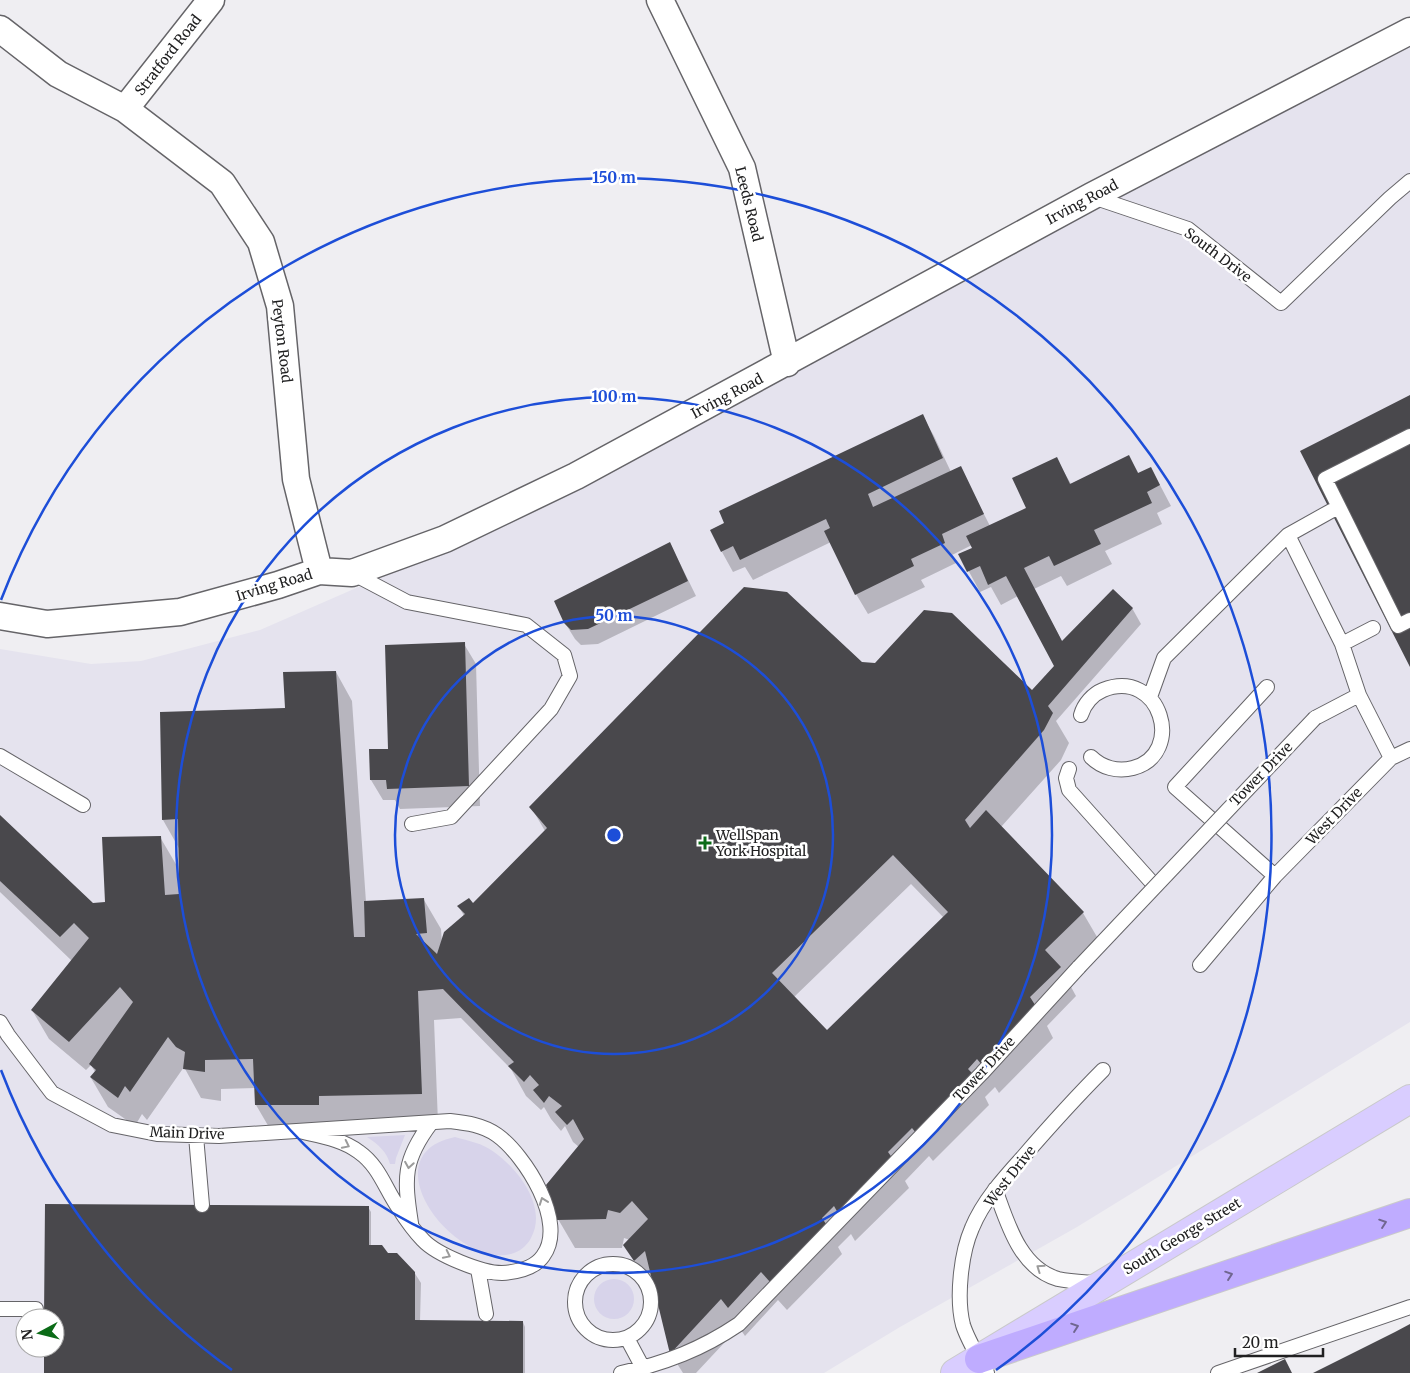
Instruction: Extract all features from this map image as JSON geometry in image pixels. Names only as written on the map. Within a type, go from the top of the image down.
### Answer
[{"type":"highway","points":[[983,1366],[1410,1213]]},
{"type":"main road","name":"South George Street","points":[[955,1373],[983,1366],[1103,1284],[1410,1099]]},
{"type":"street","name":"Stratford Road","points":[[125,109],[210,0]]},
{"type":"street","name":"Leeds Road","points":[[660,0],[742,168],[787,363]]},
{"type":"street","name":"Peyton Road","points":[[0,29],[58,74],[125,109],[222,182],[261,242],[280,306],[296,479],[319,571]]},
{"type":"street","name":"Irving Road","points":[[0,616],[47,624],[180,612],[278,585],[319,571],[352,573],[445,539],[567,481],[1092,196],[1410,31]]},
{"type":"lane","name":"South Drive","points":[[1092,196],[1188,229],[1281,303],[1410,181]]},
{"type":"lane","points":[[1410,436],[1325,479],[1398,626],[1410,620]]},
{"type":"lane","points":[[1150,698],[1164,658],[1288,535],[1331,511]]},
{"type":"lane","points":[[1288,535],[1342,644],[1359,695],[1391,758],[1410,749]]},
{"type":"lane","points":[[352,573],[407,602],[526,625],[564,655],[570,676],[551,709],[451,817],[412,824]]},
{"type":"lane","points":[[1342,644],[1372,628]]},
{"type":"lane","points":[[1081,715],[1088,700],[1099,691],[1112,686],[1126,685],[1139,689],[1150,698],[1158,709],[1162,722],[1162,736],[1157,749],[1148,760],[1136,767],[1122,770],[1108,768],[1091,757]]},
{"type":"lane","points":[[1267,686],[1176,787],[1275,876]]},
{"type":"lane","name":"Tower Drive","points":[[622,1373],[682,1356],[715,1340],[739,1324],[982,1073],[1079,967],[1314,718],[1359,695]]},
{"type":"lane","points":[[0,756],[83,805]]},
{"type":"lane","name":"West Drive","points":[[1200,965],[1275,876],[1391,758]]},
{"type":"lane","points":[[1069,769],[1066,778],[1070,790],[1155,886]]},
{"type":"lane","name":"Main Drive","points":[[0,1022],[52,1093],[112,1125],[157,1134],[219,1136],[431,1123]]},
{"type":"lane","name":"West Drive","points":[[983,1366],[963,1326],[960,1283],[964,1254],[972,1227],[995,1189],[1064,1110],[1103,1070]]},
{"type":"lane","points":[[299,1131],[343,1142],[360,1152],[376,1168],[398,1207],[411,1224],[424,1241],[463,1263],[492,1273],[531,1267],[542,1258],[549,1246],[551,1233],[546,1205],[538,1186],[517,1155],[498,1135],[487,1129],[472,1124],[450,1121],[431,1123],[418,1140],[410,1156],[406,1182],[411,1224]]},
{"type":"lane","points":[[196,1136],[202,1205]]},
{"type":"lane","points":[[995,1189],[1012,1235],[1036,1267],[1056,1278],[1103,1284]]},
{"type":"lane","points":[[612,1264],[626,1266],[637,1272],[646,1282],[651,1294],[651,1308],[647,1320],[639,1331],[628,1338],[616,1340],[599,1337],[584,1326],[578,1316],[576,1304],[581,1282],[589,1273],[600,1267],[612,1264]]},
{"type":"lane","points":[[478,1268],[486,1314]]},
{"type":"lane","points":[[1218,1373],[1410,1307]]},
{"type":"lane","points":[[0,1309],[15,1309]]},
{"type":"lane","points":[[628,1338],[643,1368]]},
{"type":"shaded area","name":"WellSpan York Hospital","points":[[1410,30],[1410,1022],[1077,1227],[900,1327],[824,1373],[0,1373],[0,649],[91,664],[141,661],[260,630],[450,547]]},
{"type":"shaded area","points":[[405,1135],[395,1164],[390,1164],[382,1149],[367,1137]]},
{"type":"shaded area","points":[[455,1137],[480,1144],[494,1152],[512,1168],[528,1190],[536,1214],[535,1226],[529,1241],[517,1252],[511,1254],[489,1254],[466,1244],[445,1228],[429,1208],[419,1186],[419,1165],[430,1148]]},
{"type":"shaded area","points":[[618,1279],[625,1282],[631,1288],[634,1299],[633,1307],[625,1316],[618,1319],[610,1319],[603,1316],[595,1307],[594,1295],[597,1288],[606,1280]]},
{"type":"building","points":[[1410,395],[1410,667],[1300,451]]},
{"type":"building","points":[[923,414],[943,458],[868,494],[873,507],[961,466],[984,514],[942,534],[945,543],[911,559],[914,566],[855,595],[824,531],[830,528],[826,519],[740,560],[733,546],[721,552],[710,530],[724,523],[719,511]]},
{"type":"building","name":"WellSpan York Hospital","points":[[1129,455],[1138,473],[1151,467],[1160,485],[1147,492],[1152,503],[1094,530],[1101,544],[1054,566],[1049,556],[1024,568],[1062,641],[1113,589],[1133,608],[1048,706],[1053,713],[1044,730],[965,820],[970,828],[986,810],[1084,912],[1045,950],[1061,967],[1030,997],[1037,1008],[982,1065],[977,1059],[968,1069],[974,1075],[916,1133],[912,1128],[888,1152],[893,1159],[838,1213],[834,1206],[822,1218],[826,1224],[770,1282],[761,1272],[728,1308],[721,1299],[670,1354],[645,1251],[634,1261],[623,1245],[648,1219],[632,1201],[620,1213],[608,1210],[606,1219],[557,1220],[546,1185],[584,1139],[573,1119],[567,1125],[555,1112],[562,1106],[549,1096],[544,1103],[533,1090],[539,1085],[530,1075],[524,1082],[508,1066],[514,1062],[443,989],[418,991],[422,1094],[319,1096],[319,1105],[255,1105],[253,1059],[205,1060],[205,1072],[183,1069],[185,1052],[176,1047],[168,1037],[130,1092],[125,1086],[118,1098],[90,1077],[96,1070],[89,1064],[133,1002],[120,987],[69,1042],[31,1010],[89,938],[74,923],[60,937],[0,881],[0,815],[93,903],[105,902],[102,837],[161,836],[165,895],[179,894],[178,819],[162,820],[160,712],[285,708],[283,672],[336,671],[354,937],[365,937],[364,901],[424,898],[427,933],[416,934],[437,954],[444,932],[465,914],[457,906],[469,898],[473,903],[547,828],[529,807],[744,587],[787,592],[862,662],[875,663],[924,610],[952,613],[1032,690],[1054,666],[1006,576],[988,585],[980,566],[967,572],[958,554],[972,548],[966,536],[1026,508],[1012,478],[1057,457],[1070,484]],"holes":[[[893,855],[948,912],[827,1030],[772,973]]]},
{"type":"building","points":[[670,542],[688,581],[588,629],[571,630],[564,623],[554,601]]},
{"type":"building","points":[[465,642],[469,786],[387,789],[386,780],[370,780],[369,749],[388,749],[385,645]]},
{"type":"building","points":[[45,1204],[369,1206],[369,1245],[382,1245],[388,1253],[397,1253],[415,1272],[415,1320],[523,1321],[523,1373],[44,1373],[44,1358],[65,1358],[65,1308],[44,1308]]},
{"type":"building","points":[[1410,1324],[1410,1373],[1313,1373],[1395,1332]]},
{"type":"building","points":[[1285,1359],[1292,1373],[1257,1373]]},
{"type":"place","name":"WellSpan York Hospital","points":[[705,843]]}]
